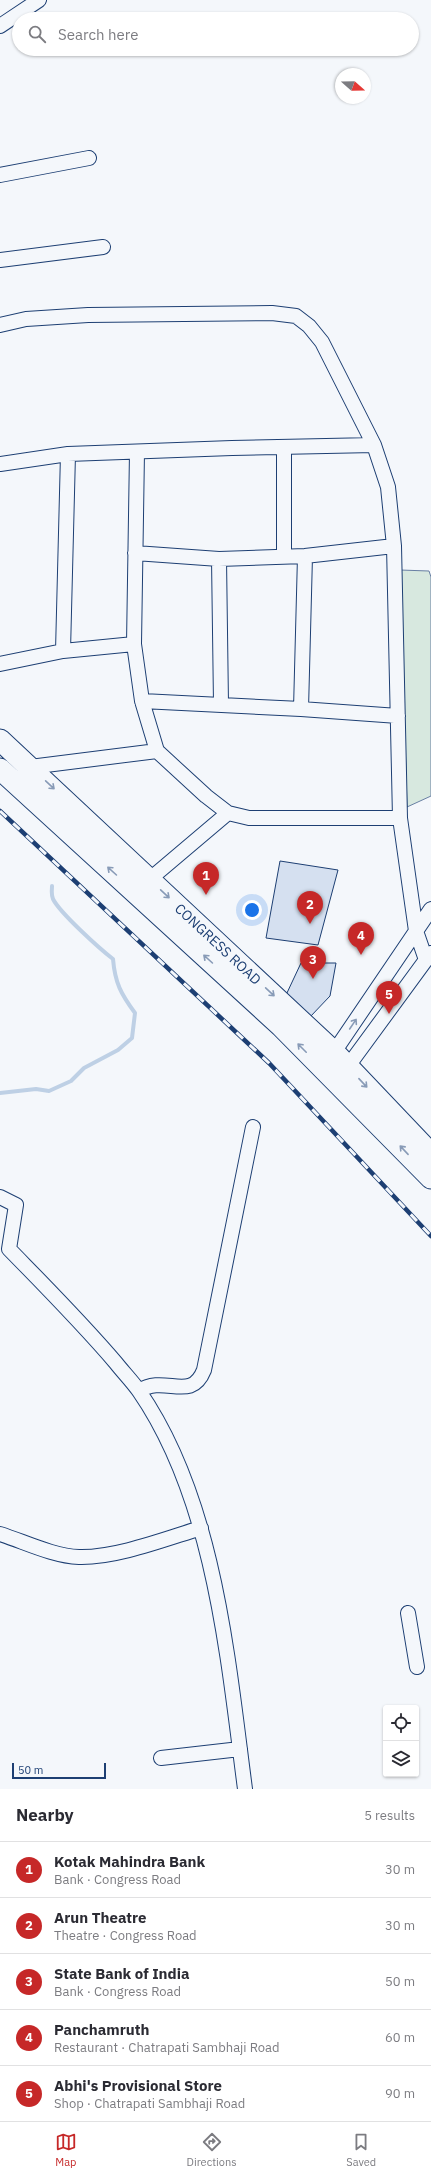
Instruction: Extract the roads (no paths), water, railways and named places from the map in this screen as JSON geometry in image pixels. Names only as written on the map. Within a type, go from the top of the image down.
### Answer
[{"type":"highway","name":"CONGRESS ROAD","points":[[0,740],[150,880],[335,1067],[431,1154]]},
{"type":"highway","name":"CONGRESS ROAD","points":[[0,769],[281,1026],[335,1067],[396,1140],[431,1178]]},
{"type":"street","points":[[22,12],[40,0]]},
{"type":"street","points":[[0,26],[12,18]]},
{"type":"street","points":[[0,175],[89,158]]},
{"type":"street","points":[[0,260],[102,247]]},
{"type":"street","points":[[0,325],[26,319],[88,315],[272,313],[296,316],[309,326],[322,342],[374,445],[388,487],[394,546],[400,818],[416,931],[428,956],[335,1067]]},
{"type":"street","points":[[0,464],[68,454],[374,445]]},
{"type":"street","points":[[284,447],[284,556]]},
{"type":"street","points":[[137,452],[134,644],[142,702],[157,751],[206,796],[228,813],[249,818],[400,818]]},
{"type":"street","points":[[63,651],[68,454]]},
{"type":"street","points":[[135,553],[219,559],[305,556],[394,546]]},
{"type":"street","points":[[301,709],[305,556]]},
{"type":"street","points":[[219,559],[221,704]]},
{"type":"street","points":[[0,664],[63,651],[134,644]]},
{"type":"street","points":[[142,702],[221,704],[398,716]]},
{"type":"street","points":[[30,767],[157,751]]},
{"type":"street","points":[[150,880],[228,813]]},
{"type":"street","points":[[335,1067],[416,931],[431,909]]},
{"type":"street","points":[[139,1391],[147,1386],[162,1384],[185,1387],[193,1385],[200,1379],[204,1370],[253,1127]]},
{"type":"street","points":[[0,1197],[16,1205],[9,1249],[101,1345],[139,1391],[176,1456],[201,1528],[227,1649],[245,1789]]},
{"type":"street","points":[[0,1534],[53,1552],[78,1557],[102,1556],[201,1528]]},
{"type":"street","points":[[408,1613],[418,1667]]},
{"type":"street","points":[[161,1758],[240,1750]]},
{"type":"waterway","points":[[0,1093],[36,1089],[49,1091],[71,1081],[84,1068],[118,1050],[132,1038],[135,1013],[126,1000],[117,982],[113,959],[81,930],[57,905],[52,897],[52,886]]},
{"type":"railway","points":[[0,811],[269,1063],[431,1236]]},
{"type":"place","name":"Kotak Mahindra Bank","points":[[206,895]]},
{"type":"place","name":"Arun Theatre","points":[[310,924]]},
{"type":"place","name":"Panchamruth","points":[[361,955]]},
{"type":"place","name":"State Bank of India","points":[[313,979]]},
{"type":"place","name":"Abhi's Provisional Store","points":[[389,1014]]}]
